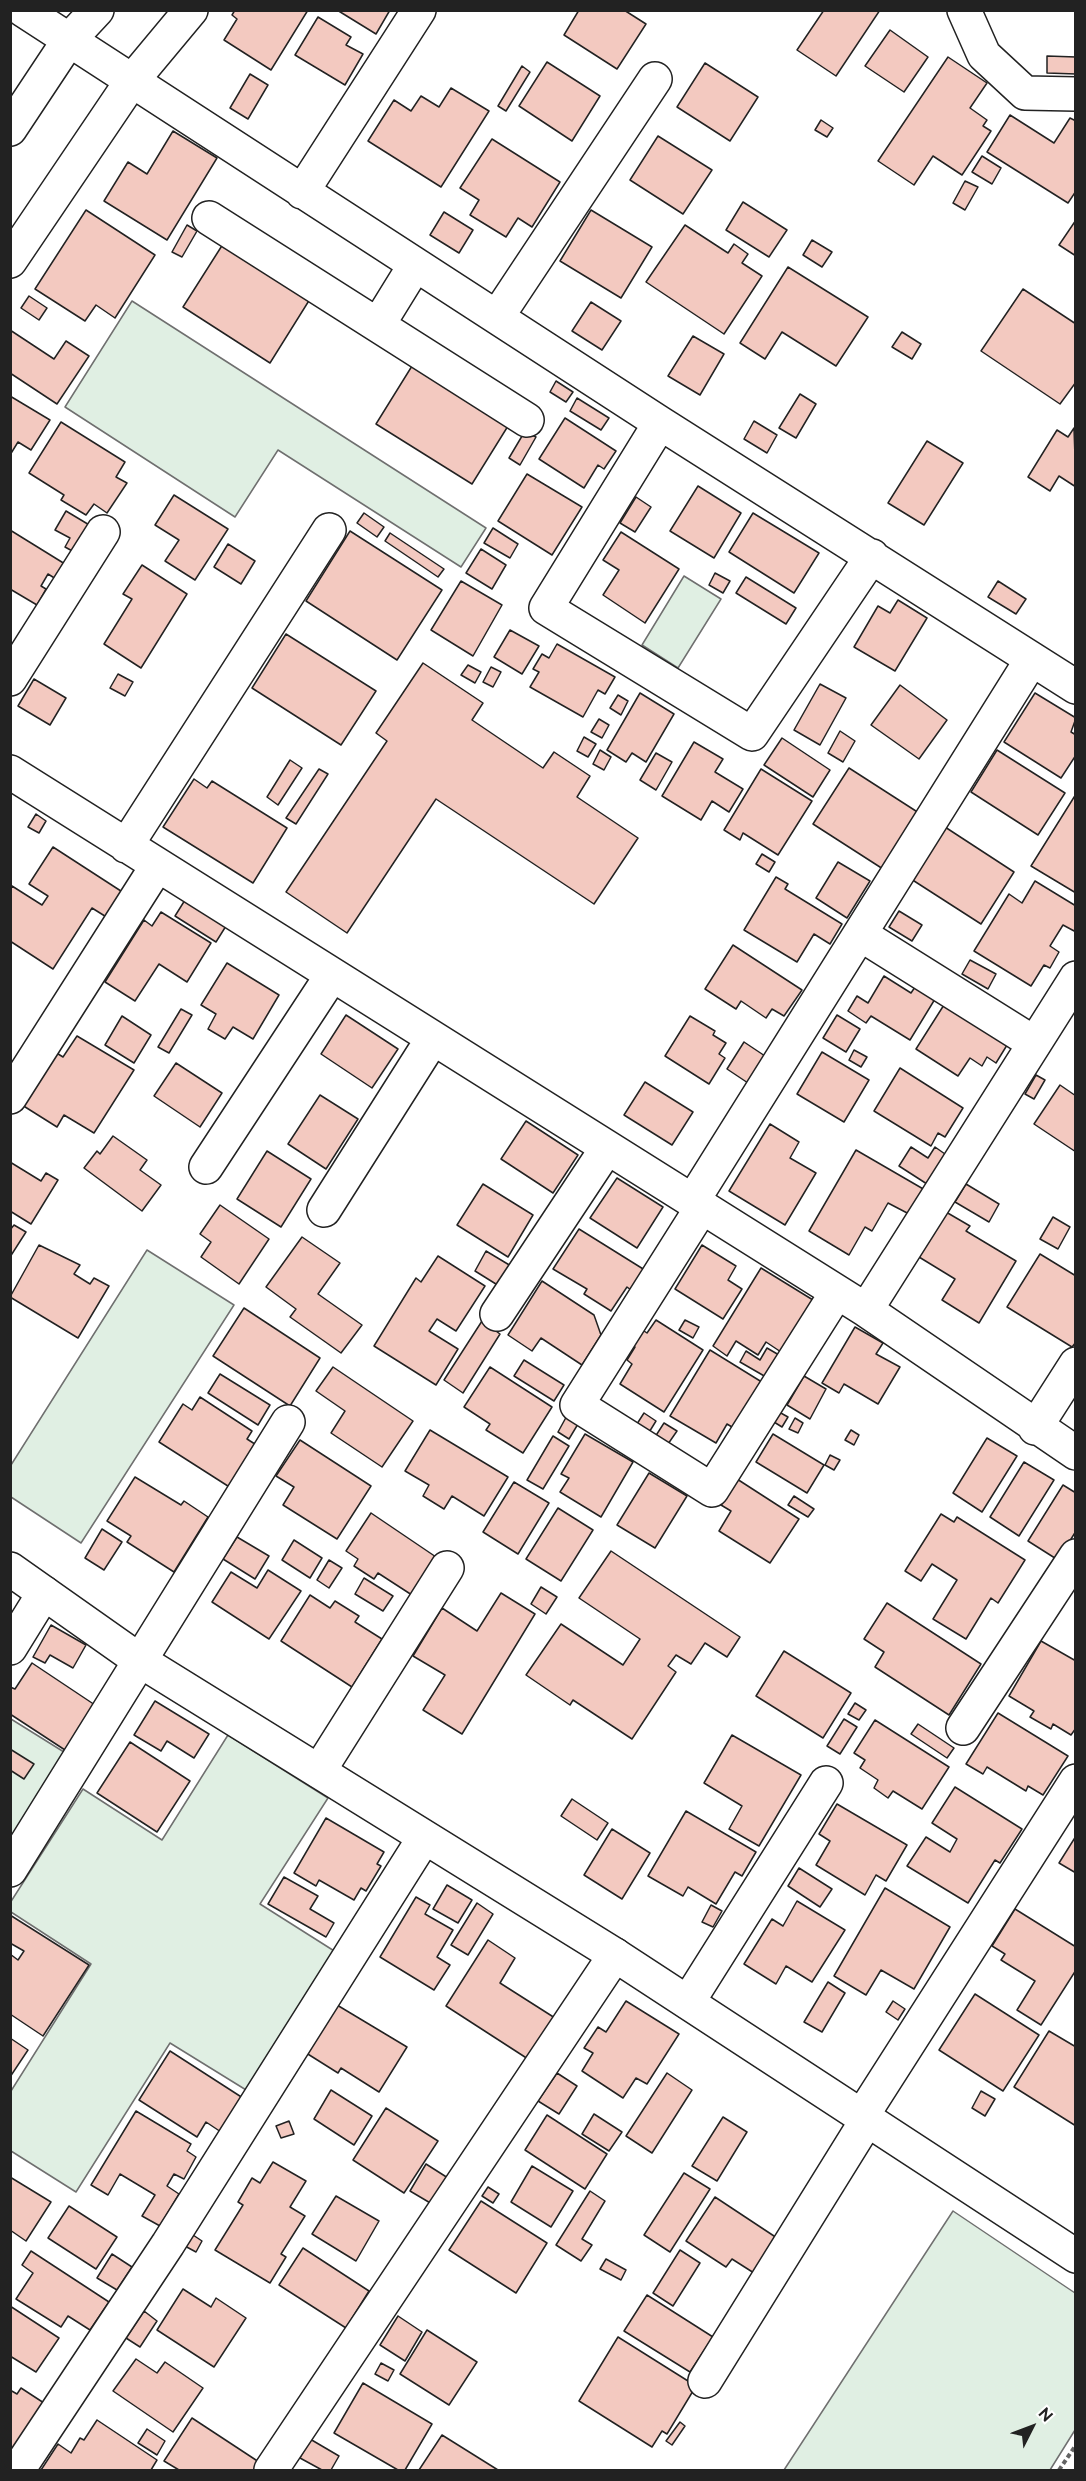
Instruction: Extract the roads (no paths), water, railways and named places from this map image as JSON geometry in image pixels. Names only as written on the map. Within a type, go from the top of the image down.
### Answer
[{"type":"street","points":[[23,10],[660,423],[1076,687]]},
{"type":"street","points":[[10,129],[69,40],[97,10]]},
{"type":"street","points":[[10,261],[131,82],[191,10]]},
{"type":"street","points":[[302,192],[419,10]]},
{"type":"street","points":[[964,10],[984,55],[1025,93],[1076,94]]},
{"type":"street","points":[[496,317],[655,80]]},
{"type":"street","points":[[209,218],[527,420]]},
{"type":"street","points":[[378,325],[415,265]]},
{"type":"street","points":[[660,423],[546,608],[752,734],[872,556]]},
{"type":"street","points":[[126,846],[329,530]]},
{"type":"street","points":[[10,678],[103,532]]},
{"type":"street","points":[[837,1292],[712,1490],[578,1405],[860,933],[1032,659]]},
{"type":"street","points":[[10,772],[866,1310],[1035,1428],[1076,1453]]},
{"type":"street","points":[[10,1097],[157,866]]},
{"type":"street","points":[[860,933],[1034,1043]]},
{"type":"street","points":[[206,1167],[332,975]]},
{"type":"street","points":[[866,1310],[1076,978]]},
{"type":"street","points":[[324,1210],[433,1038]]},
{"type":"street","points":[[497,1314],[607,1148]]},
{"type":"street","points":[[1035,1428],[1076,1364]]},
{"type":"street","points":[[10,1870],[288,1422]]},
{"type":"street","points":[[963,1728],[1076,1556]]},
{"type":"street","points":[[319,1771],[447,1568]]},
{"type":"street","points":[[10,1569],[139,1660],[615,1955],[1076,2256]]},
{"type":"street","points":[[10,1648],[44,1593]]},
{"type":"street","points":[[705,2381],[865,2118],[1076,1781]]},
{"type":"street","points":[[688,2002],[826,1783]]},
{"type":"street","points":[[18,2470],[174,2234],[424,1838]]},
{"type":"street","points":[[271,2470],[615,1955]]}]
